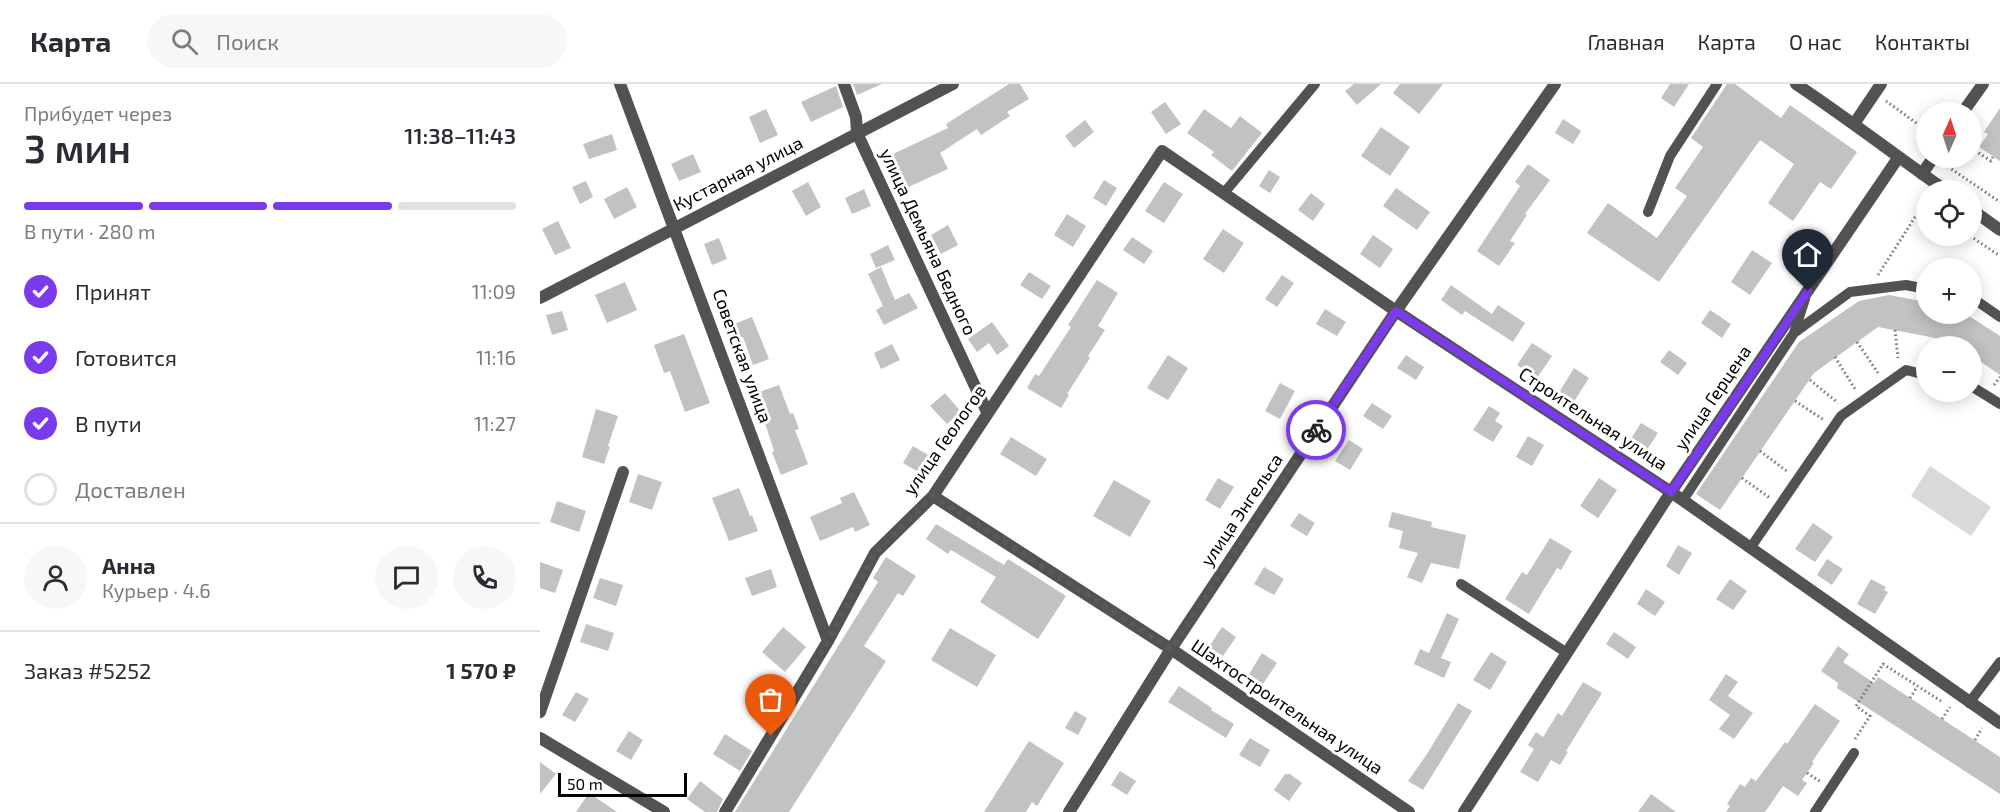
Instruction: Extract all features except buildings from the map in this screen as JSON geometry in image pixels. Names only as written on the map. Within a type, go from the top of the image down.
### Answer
[{"type":"street","name":"Советская улица","points":[[620,84],[828,641]]},
{"type":"street","name":"улица Демьяна Бедного","points":[[844,84],[856,117],[857,133],[987,412]]},
{"type":"street","name":"Кустарная улица","points":[[540,298],[953,84]]},
{"type":"street","name":"улица Энгельса","points":[[1069,812],[1171,649],[1396,311],[1555,84]]},
{"type":"street","points":[[1797,84],[1931,180]]},
{"type":"street","points":[[1970,102],[1983,84]]},
{"type":"street","points":[[1854,124],[1878,88]]},
{"type":"street","name":"Строительная улица","points":[[1162,151],[1396,311],[1683,500],[2000,723]]},
{"type":"street","name":"улица Геологов","points":[[725,812],[828,641],[875,553],[933,496],[1162,151]]},
{"type":"street","name":"улица Герцена","points":[[1464,812],[1671,492],[1898,158]]},
{"type":"street","points":[[1922,174],[1926,168]]},
{"type":"street","points":[[1982,216],[1999,226]]},
{"type":"street","points":[[540,712],[623,472]]},
{"type":"street","name":"Шахтостроительная улица","points":[[933,496],[1171,649],[1409,812]]},
{"type":"street","points":[[540,738],[664,812]]},
{"type":"lane","points":[[1224,193],[1315,84]]},
{"type":"lane","points":[[1648,212],[1670,156],[1717,84]]},
{"type":"lane","points":[[1794,333],[1850,292],[1906,285],[1916,287]]},
{"type":"lane","points":[[1683,500],[1794,333],[1808,291]]},
{"type":"lane","points":[[1982,305],[2000,317]]},
{"type":"lane","points":[[1750,547],[1841,416],[1905,370],[1916,373]]},
{"type":"lane","points":[[1982,393],[2000,404]]},
{"type":"lane","points":[[1461,584],[1568,653]]},
{"type":"lane","points":[[1969,703],[2000,662]]},
{"type":"lane","points":[[1815,812],[1854,753]]},
{"type":"path","points":[[1878,88],[1916,121]]},
{"type":"path","points":[[1982,156],[1990,161],[1993,157]]},
{"type":"path","points":[[1949,168],[2000,202]]},
{"type":"path","points":[[1868,290],[1916,216]]},
{"type":"path","points":[[1982,244],[2000,256]]},
{"type":"path","points":[[1895,330],[1900,375]]},
{"type":"path","points":[[1857,342],[1886,384]]},
{"type":"path","points":[[1835,357],[1863,400]]},
{"type":"path","points":[[1809,380],[1848,411]]},
{"type":"path","points":[[1795,401],[1834,426]]},
{"type":"path","points":[[1760,451],[1797,479]]},
{"type":"path","points":[[1742,478],[1779,505]]},
{"type":"path","points":[[1870,716],[1856,706],[1883,664],[1958,712]]},
{"type":"path","points":[[1910,698],[1917,686]]},
{"type":"path","points":[[1942,719],[1950,707]]},
{"type":"path","points":[[1974,723],[1991,734]]},
{"type":"path","points":[[1975,740],[1982,728]]},
{"type":"path","points":[[1807,773],[1824,784]]},
{"type":"shaded area","points":[[1930,466],[1991,507],[1971,536],[1911,496]]},
{"type":"way so far","points":[[771,736],[828,641],[875,553],[933,496],[1171,649],[1316,430]]},
{"type":"route","points":[[1316,430],[1396,311],[1671,492],[1808,291]]}]
